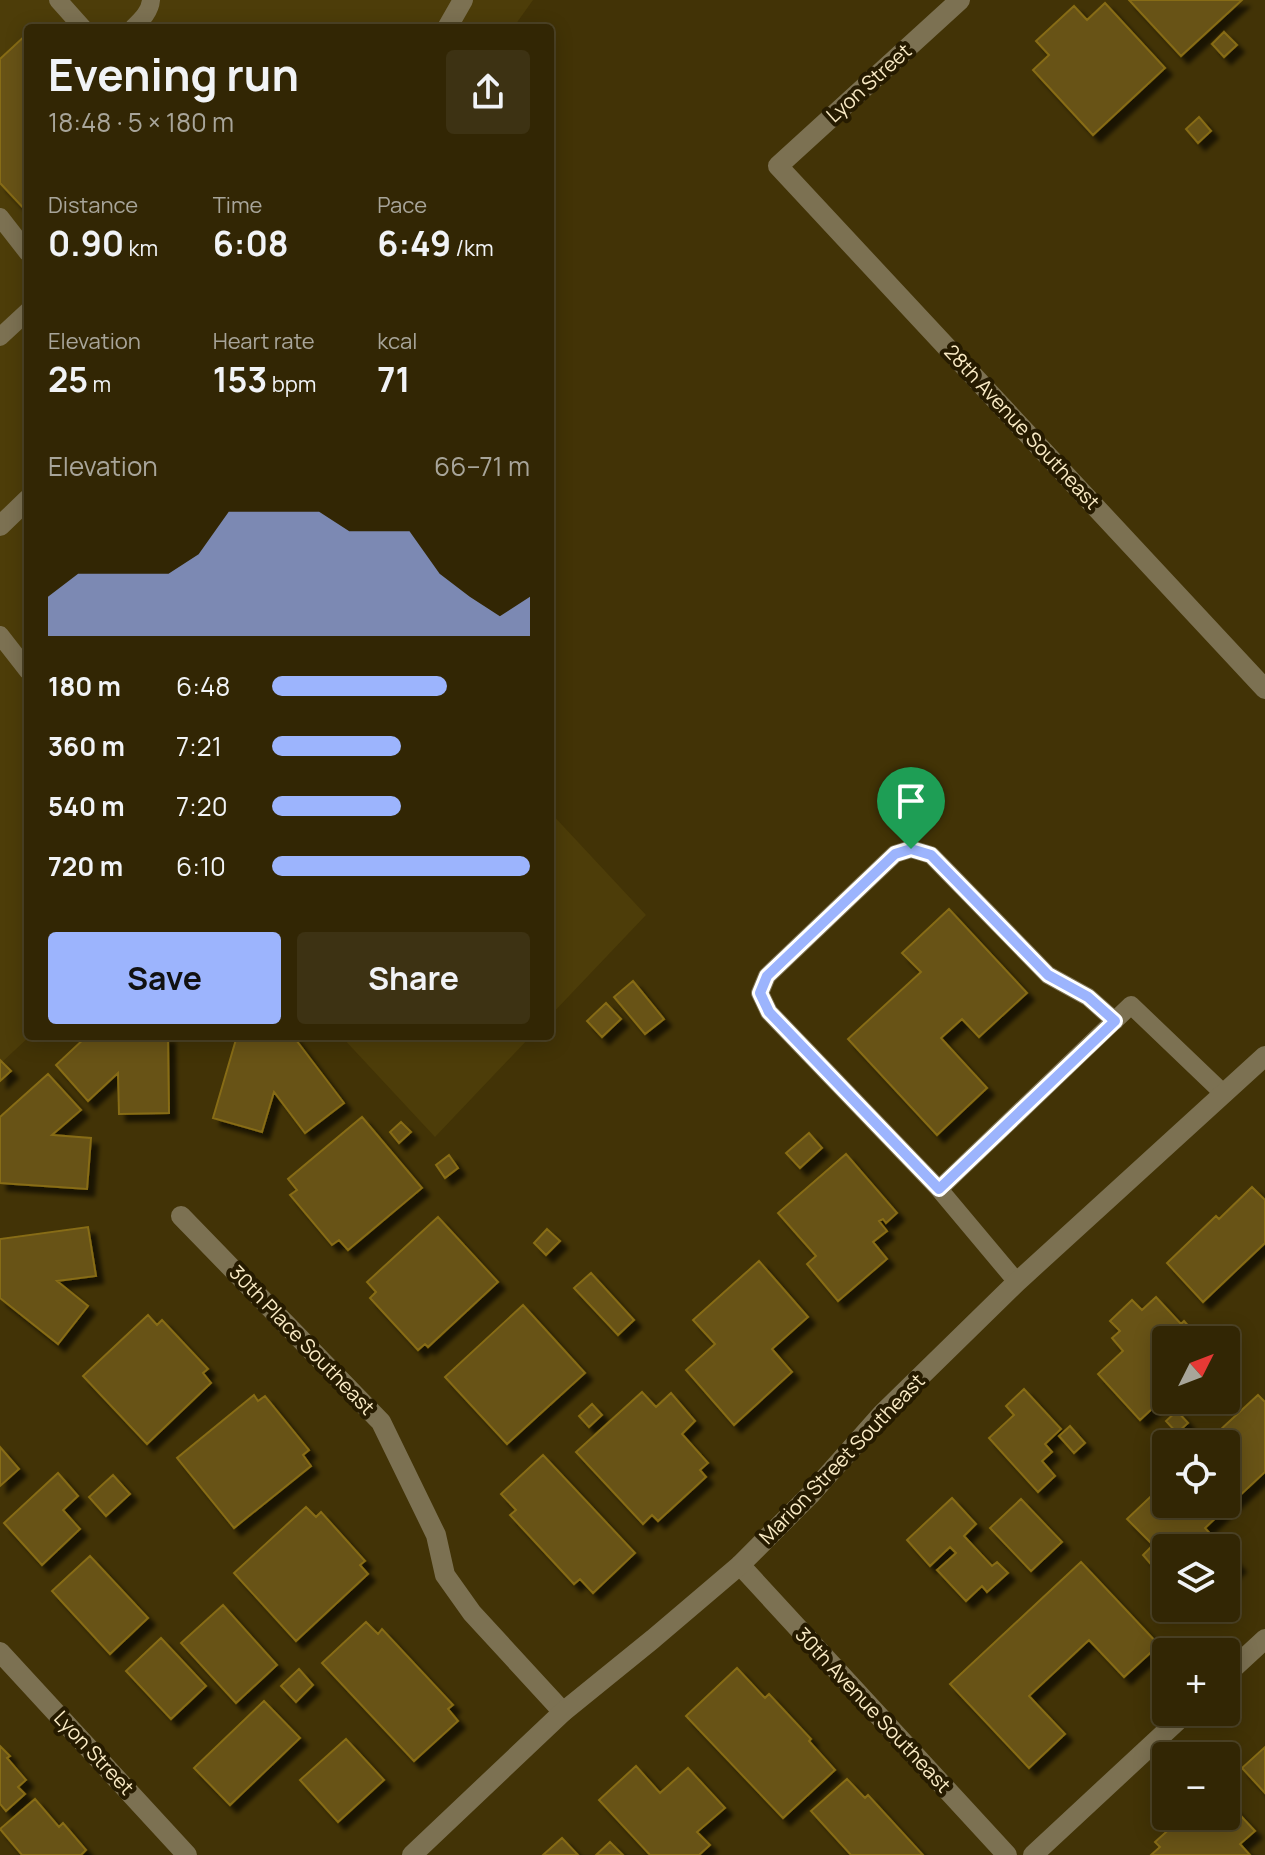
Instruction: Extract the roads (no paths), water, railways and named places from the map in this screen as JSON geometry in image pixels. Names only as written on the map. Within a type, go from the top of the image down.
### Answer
[{"type":"street","points":[[449,24],[463,0]]},
{"type":"street","name":"Lyon Street","points":[[778,166],[960,0]]},
{"type":"street","name":"28th Avenue Southeast","points":[[778,166],[1265,689]]},
{"type":"street","points":[[0,526],[24,503]]},
{"type":"street","name":"Marion Street Southeast","points":[[412,1855],[563,1712],[740,1565],[810,1495],[882,1414],[1017,1282],[1265,1056]]},
{"type":"street","name":"30th Place Southeast","points":[[181,1216],[381,1422],[436,1535],[445,1575],[472,1613],[563,1712]]},
{"type":"street","name":"30th Avenue Southeast","points":[[740,1565],[1007,1855]]},
{"type":"street","points":[[1240,1662],[1265,1639]]},
{"type":"street","name":"Lyon Street","points":[[0,1652],[187,1855]]},
{"type":"street","points":[[1033,1855],[1172,1726]]},
{"type":"lane","points":[[58,0],[79,24]]},
{"type":"lane","points":[[137,24],[145,15],[151,0]]},
{"type":"lane","points":[[0,217],[24,248]]},
{"type":"lane","points":[[0,337],[24,315]]},
{"type":"lane","points":[[0,635],[24,666]]},
{"type":"lane","points":[[1017,1282],[939,1189],[769,1012],[760,993],[767,976],[777,966],[895,854],[911,849],[931,855],[1048,975],[1088,997],[1115,1021]]},
{"type":"lane","points":[[939,1189],[1131,1005],[1224,1094]]}]
